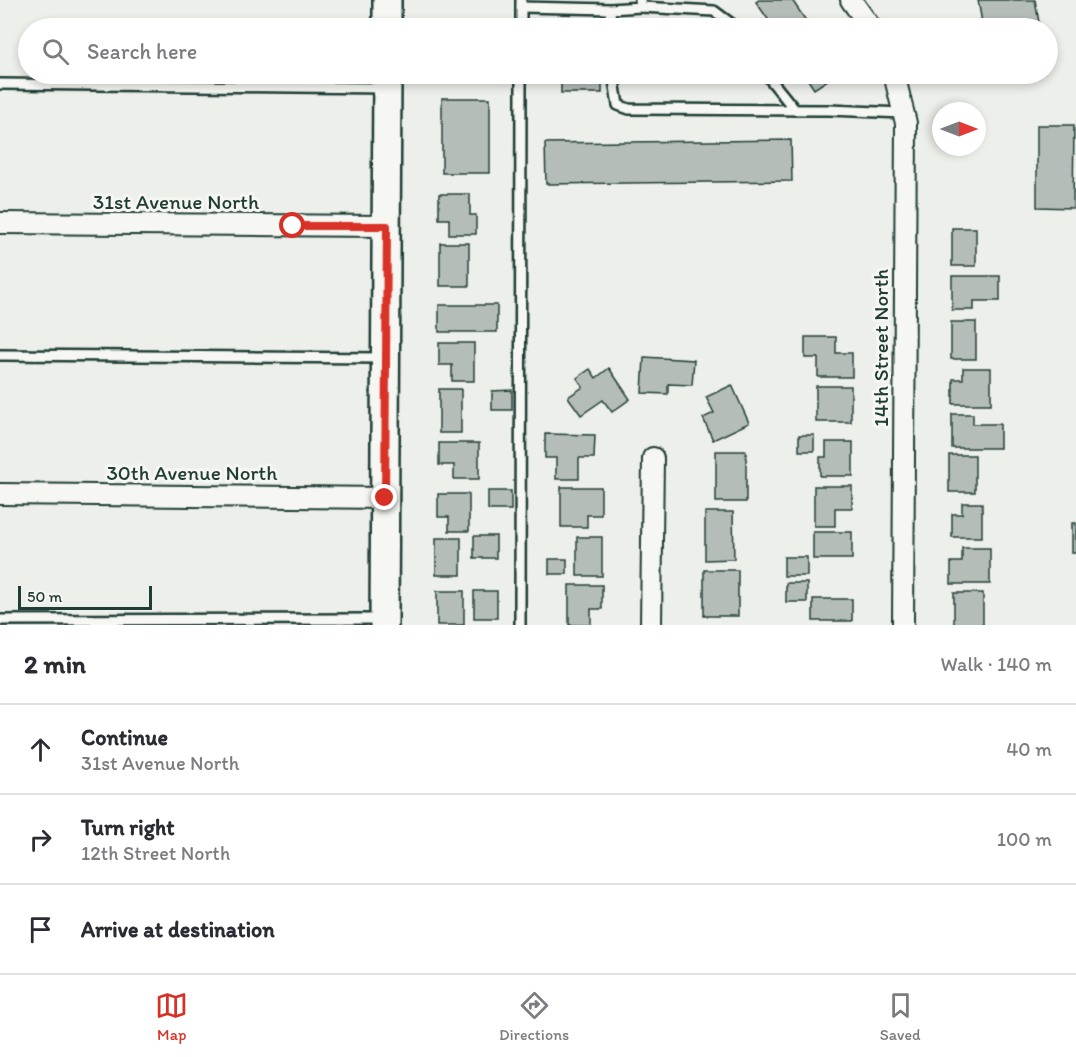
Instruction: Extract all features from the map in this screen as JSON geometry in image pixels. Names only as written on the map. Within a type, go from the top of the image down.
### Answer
[{"type":"street","points":[[387,0],[387,18]]},
{"type":"street","points":[[851,0],[864,18]]},
{"type":"street","points":[[384,622],[387,84]]},
{"type":"street","name":"14th Street North","points":[[896,84],[906,135],[903,625]]},
{"type":"street","name":"31st Avenue North","points":[[0,223],[387,226]]},
{"type":"street","points":[[651,625],[653,459]]},
{"type":"street","name":"30th Avenue North","points":[[0,494],[385,498]]},
{"type":"lane","points":[[521,3],[609,9],[641,3],[714,11],[723,18]]},
{"type":"lane","points":[[609,9],[610,18]]},
{"type":"lane","points":[[0,84],[18,84]]},
{"type":"lane","points":[[520,625],[521,84]]},
{"type":"lane","points":[[615,84],[618,105],[629,110],[795,110],[903,113]]},
{"type":"lane","points":[[774,84],[795,110]]},
{"type":"lane","points":[[0,355],[386,358]]},
{"type":"lane","points":[[0,620],[384,622]]},
{"type":"building","points":[[759,0],[792,0],[804,18],[767,18],[756,2]]},
{"type":"building","points":[[978,0],[1035,0],[1038,18],[981,18]]},
{"type":"building","points":[[561,84],[602,84],[602,93],[561,93]]},
{"type":"building","points":[[811,84],[822,84],[814,89]]},
{"type":"building","points":[[442,98],[490,98],[490,173],[442,173]]},
{"type":"building","points":[[1037,125],[1074,125],[1073,208],[1037,207]]},
{"type":"building","points":[[791,140],[792,181],[546,184],[545,143]]},
{"type":"building","points":[[439,194],[470,194],[470,215],[476,215],[476,234],[449,234],[449,219],[439,219]]},
{"type":"building","points":[[952,228],[976,228],[976,266],[952,266]]},
{"type":"building","points":[[440,243],[469,243],[469,286],[440,286]]},
{"type":"building","points":[[952,276],[1000,276],[1000,301],[974,301],[974,310],[952,310]]},
{"type":"building","points":[[439,305],[497,305],[497,332],[439,332]]},
{"type":"building","points":[[951,322],[976,322],[976,359],[951,359]]},
{"type":"building","points":[[805,337],[836,337],[836,353],[852,353],[852,377],[818,377],[818,358],[805,358]]},
{"type":"building","points":[[439,343],[474,343],[474,381],[452,381],[452,365],[439,365]]},
{"type":"building","points":[[644,357],[694,360],[692,385],[668,384],[668,394],[642,393]]},
{"type":"building","points":[[609,368],[630,399],[612,412],[603,400],[581,415],[568,397],[583,387],[577,378],[590,369],[596,378]]},
{"type":"building","points":[[963,368],[991,368],[991,404],[953,404],[953,379],[963,379]]},
{"type":"building","points":[[732,385],[749,423],[713,440],[703,418],[714,413],[706,397]]},
{"type":"building","points":[[816,386],[851,386],[851,422],[816,422]]},
{"type":"building","points":[[439,389],[461,389],[461,433],[439,433]]},
{"type":"building","points":[[512,390],[512,410],[492,410],[492,391]]},
{"type":"building","points":[[952,414],[973,414],[973,424],[1000,424],[1000,448],[952,448]]},
{"type":"building","points":[[545,434],[595,435],[594,458],[579,458],[579,479],[556,479],[556,458],[545,458]]},
{"type":"building","points":[[799,435],[814,435],[814,451],[799,451]]},
{"type":"building","points":[[826,442],[853,442],[853,476],[820,476],[820,457],[826,457]]},
{"type":"building","points":[[439,443],[479,443],[479,479],[454,479],[454,465],[439,465]]},
{"type":"building","points":[[716,451],[746,451],[746,502],[716,502]]},
{"type":"building","points":[[949,455],[975,455],[975,492],[949,492]]},
{"type":"building","points":[[814,486],[852,486],[852,508],[835,508],[835,526],[814,526]]},
{"type":"building","points":[[561,487],[601,487],[601,515],[587,515],[587,527],[561,527]]},
{"type":"building","points":[[488,491],[511,491],[511,510],[488,510]]},
{"type":"building","points":[[438,494],[469,494],[469,531],[449,531],[449,517],[438,517]]},
{"type":"building","points":[[962,503],[982,503],[982,537],[952,537],[952,514],[962,514]]},
{"type":"building","points":[[705,512],[733,512],[734,559],[705,560]]},
{"type":"building","points":[[1072,523],[1076,523],[1076,553],[1072,553]]},
{"type":"building","points":[[813,532],[852,532],[852,559],[813,559]]},
{"type":"building","points":[[474,536],[496,536],[496,558],[474,558]]},
{"type":"building","points":[[577,537],[602,537],[602,576],[577,576]]},
{"type":"building","points":[[436,538],[461,538],[461,575],[436,575]]},
{"type":"building","points":[[962,548],[990,548],[990,584],[951,584],[951,562],[962,562]]},
{"type":"building","points":[[784,557],[807,557],[807,576],[784,576]]},
{"type":"building","points":[[549,559],[567,559],[567,574],[549,574]]},
{"type":"building","points":[[704,570],[738,570],[738,616],[704,616]]},
{"type":"building","points":[[786,583],[807,583],[807,602],[786,602]]},
{"type":"building","points":[[569,585],[602,585],[602,609],[591,609],[591,625],[569,625]]},
{"type":"building","points":[[437,591],[464,591],[464,625],[437,625]]},
{"type":"building","points":[[474,591],[497,591],[497,618],[474,618]]},
{"type":"building","points":[[954,593],[983,593],[983,625],[954,625]]},
{"type":"building","points":[[813,599],[852,599],[852,621],[813,621]]},
{"type":"route","points":[[293,226],[387,226],[385,498]]}]
